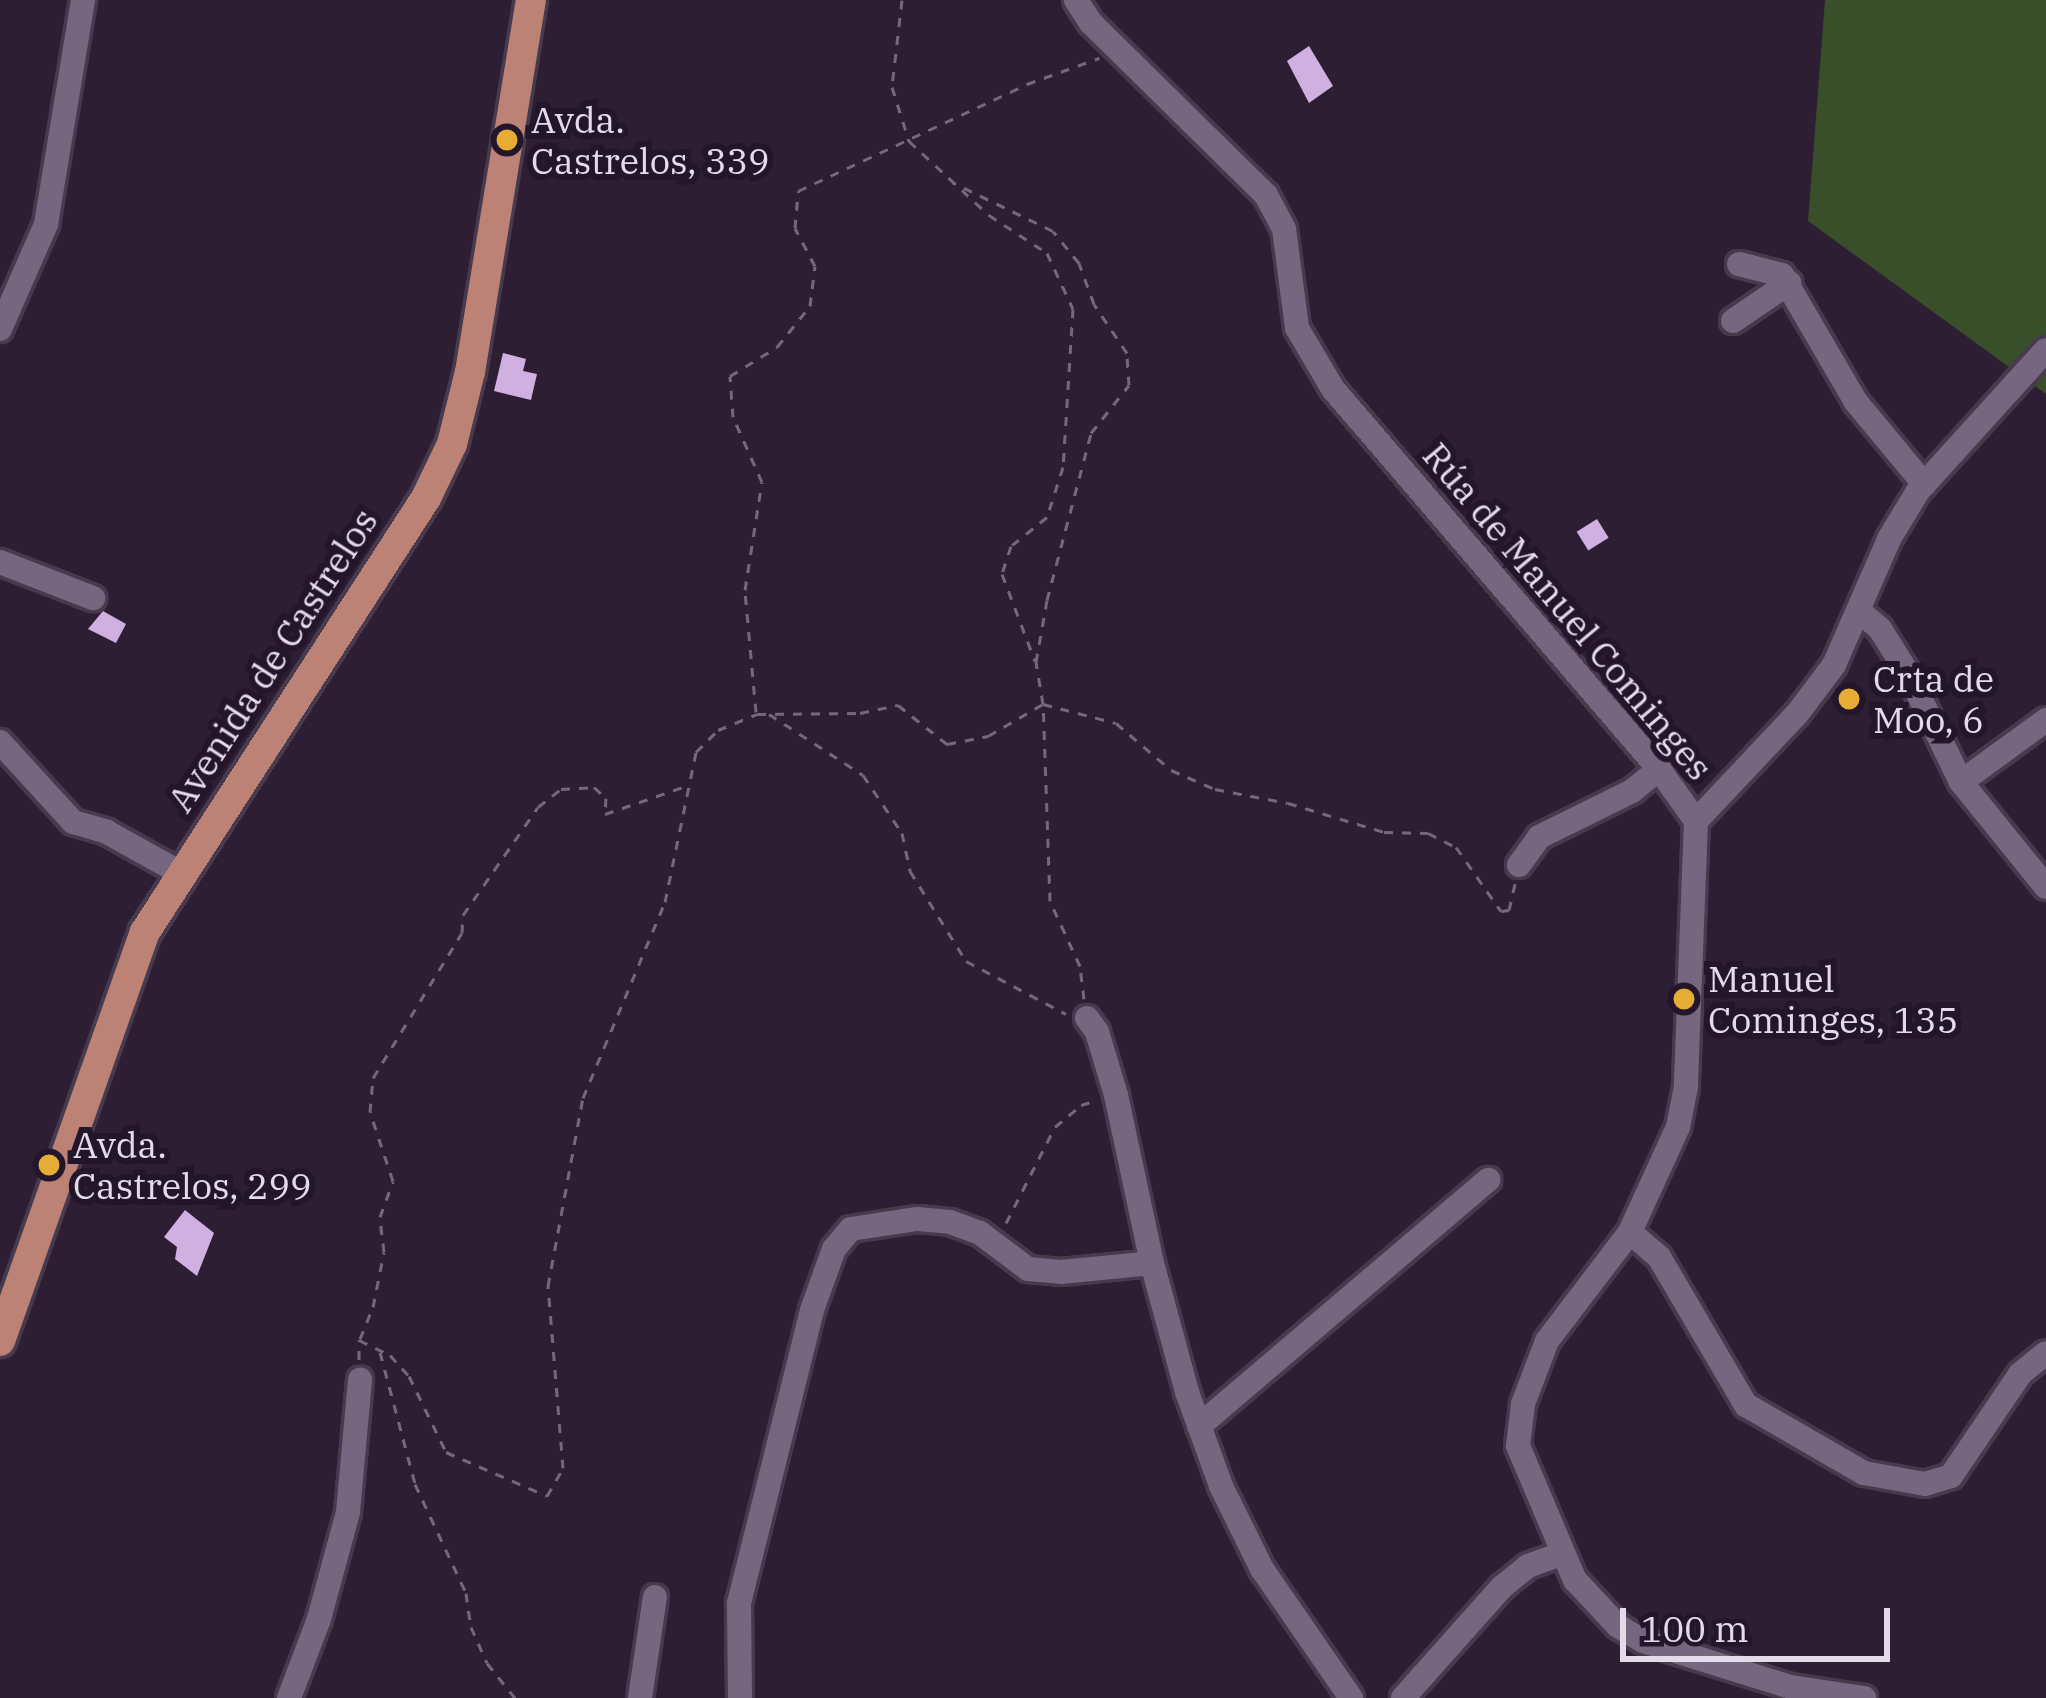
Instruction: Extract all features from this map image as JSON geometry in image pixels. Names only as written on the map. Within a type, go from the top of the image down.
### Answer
[{"type":"main road","name":"Avenida de Castrelos","points":[[0,1341],[125,980],[179,872],[426,498],[452,444],[470,372],[531,0]]},
{"type":"street","points":[[0,328],[31,267],[50,210],[83,0]]},
{"type":"street","name":"Rúa de Manuel Cominges","points":[[1076,0],[1117,50],[1277,211],[1297,328],[1333,389],[1659,769],[1696,821],[1686,1087],[1678,1127],[1630,1232],[1557,1325],[1523,1404],[1521,1458],[1561,1554],[1592,1604],[1643,1641],[1790,1692],[1864,1698]]},
{"type":"street","points":[[1739,264],[1783,275],[1856,402],[1924,484]]},
{"type":"street","points":[[1733,321],[1789,284]]},
{"type":"street","points":[[1312,358],[1319,352],[1316,323]]},
{"type":"street","points":[[1696,821],[1797,714],[1834,665],[1888,539],[1924,484],[2046,350]]},
{"type":"street","points":[[0,562],[93,598]]},
{"type":"street","points":[[1860,612],[1880,629],[1910,675],[1961,782],[2046,887]]},
{"type":"street","points":[[1961,782],[2046,720]]},
{"type":"street","points":[[0,742],[73,822],[107,832],[179,872]]},
{"type":"street","points":[[1520,865],[1539,837],[1616,800],[1659,769]]},
{"type":"street","points":[[1087,1018],[1097,1032],[1116,1095],[1152,1263],[1199,1426],[1262,1569],[1351,1698]]},
{"type":"street","points":[[1199,1426],[1488,1180]]},
{"type":"street","points":[[740,1698],[739,1603],[812,1310],[834,1249],[851,1229],[917,1219],[950,1222],[992,1242],[1028,1269],[1061,1272],[1152,1263]]},
{"type":"street","points":[[1630,1232],[1659,1257],[1746,1405],[1864,1473],[1924,1484],[1951,1475],[2020,1374],[2046,1353]]},
{"type":"street","points":[[290,1698],[319,1619],[347,1512],[359,1380]]},
{"type":"street","points":[[1403,1698],[1502,1587],[1528,1566],[1561,1554]]},
{"type":"street","points":[[640,1698],[655,1597]]},
{"type":"path","points":[[768,714],[863,775],[902,833],[910,872],[965,961],[1068,1015],[1087,1018],[1080,966],[1050,902],[1043,704],[1036,662],[1002,574],[1011,546],[1047,517],[1063,466],[1073,309],[1046,253],[989,215],[909,140],[892,87],[902,0]]},
{"type":"path","points":[[757,714],[746,590],[762,482],[733,417],[730,376],[777,347],[810,306],[815,266],[795,228],[798,191],[1027,84],[1117,50]]},
{"type":"path","points":[[952,182],[1052,231],[1078,263],[1094,304],[1127,352],[1129,385],[1091,433],[1036,662]]},
{"type":"path","points":[[359,1340],[409,1376],[446,1451],[547,1496],[563,1468],[548,1286],[583,1098],[665,902],[696,752],[718,730],[757,714],[860,713],[898,705],[947,744],[988,736],[1043,704],[1116,723],[1171,770],[1215,789],[1288,803],[1384,832],[1428,833],[1456,847],[1501,911],[1509,910],[1520,865]]},
{"type":"path","points":[[359,1380],[359,1340],[373,1307],[384,1252],[380,1217],[393,1181],[370,1112],[373,1078],[462,933],[463,915],[538,807],[562,789],[593,787],[606,798],[605,814],[688,785]]},
{"type":"path","points":[[992,1242],[1011,1217],[1055,1127],[1081,1105],[1116,1095]]},
{"type":"path","points":[[379,1350],[415,1484],[466,1593],[472,1627],[487,1663],[515,1698]]},
{"type":"green space","points":[[1825,0],[2046,0],[2046,394],[1808,221]]},
{"type":"building","points":[[1309,46],[1333,86],[1309,103],[1287,61]]},
{"type":"building","points":[[503,353],[526,359],[523,371],[537,374],[531,400],[494,391]]},
{"type":"building","points":[[1597,519],[1609,538],[1588,550],[1577,532]]},
{"type":"building","points":[[103,611],[126,624],[116,643],[88,629]]},
{"type":"building","points":[[185,1210],[214,1233],[197,1276],[175,1259],[177,1247],[164,1237]]},
{"type":"place","name":"Avda. Castrelos, 339","points":[[507,140]]},
{"type":"place","name":"Crta de Moo, 6","points":[[1849,699]]},
{"type":"place","name":"Manuel Cominges, 135","points":[[1684,999]]},
{"type":"place","name":"Avda. Castrelos, 299","points":[[49,1165]]}]
